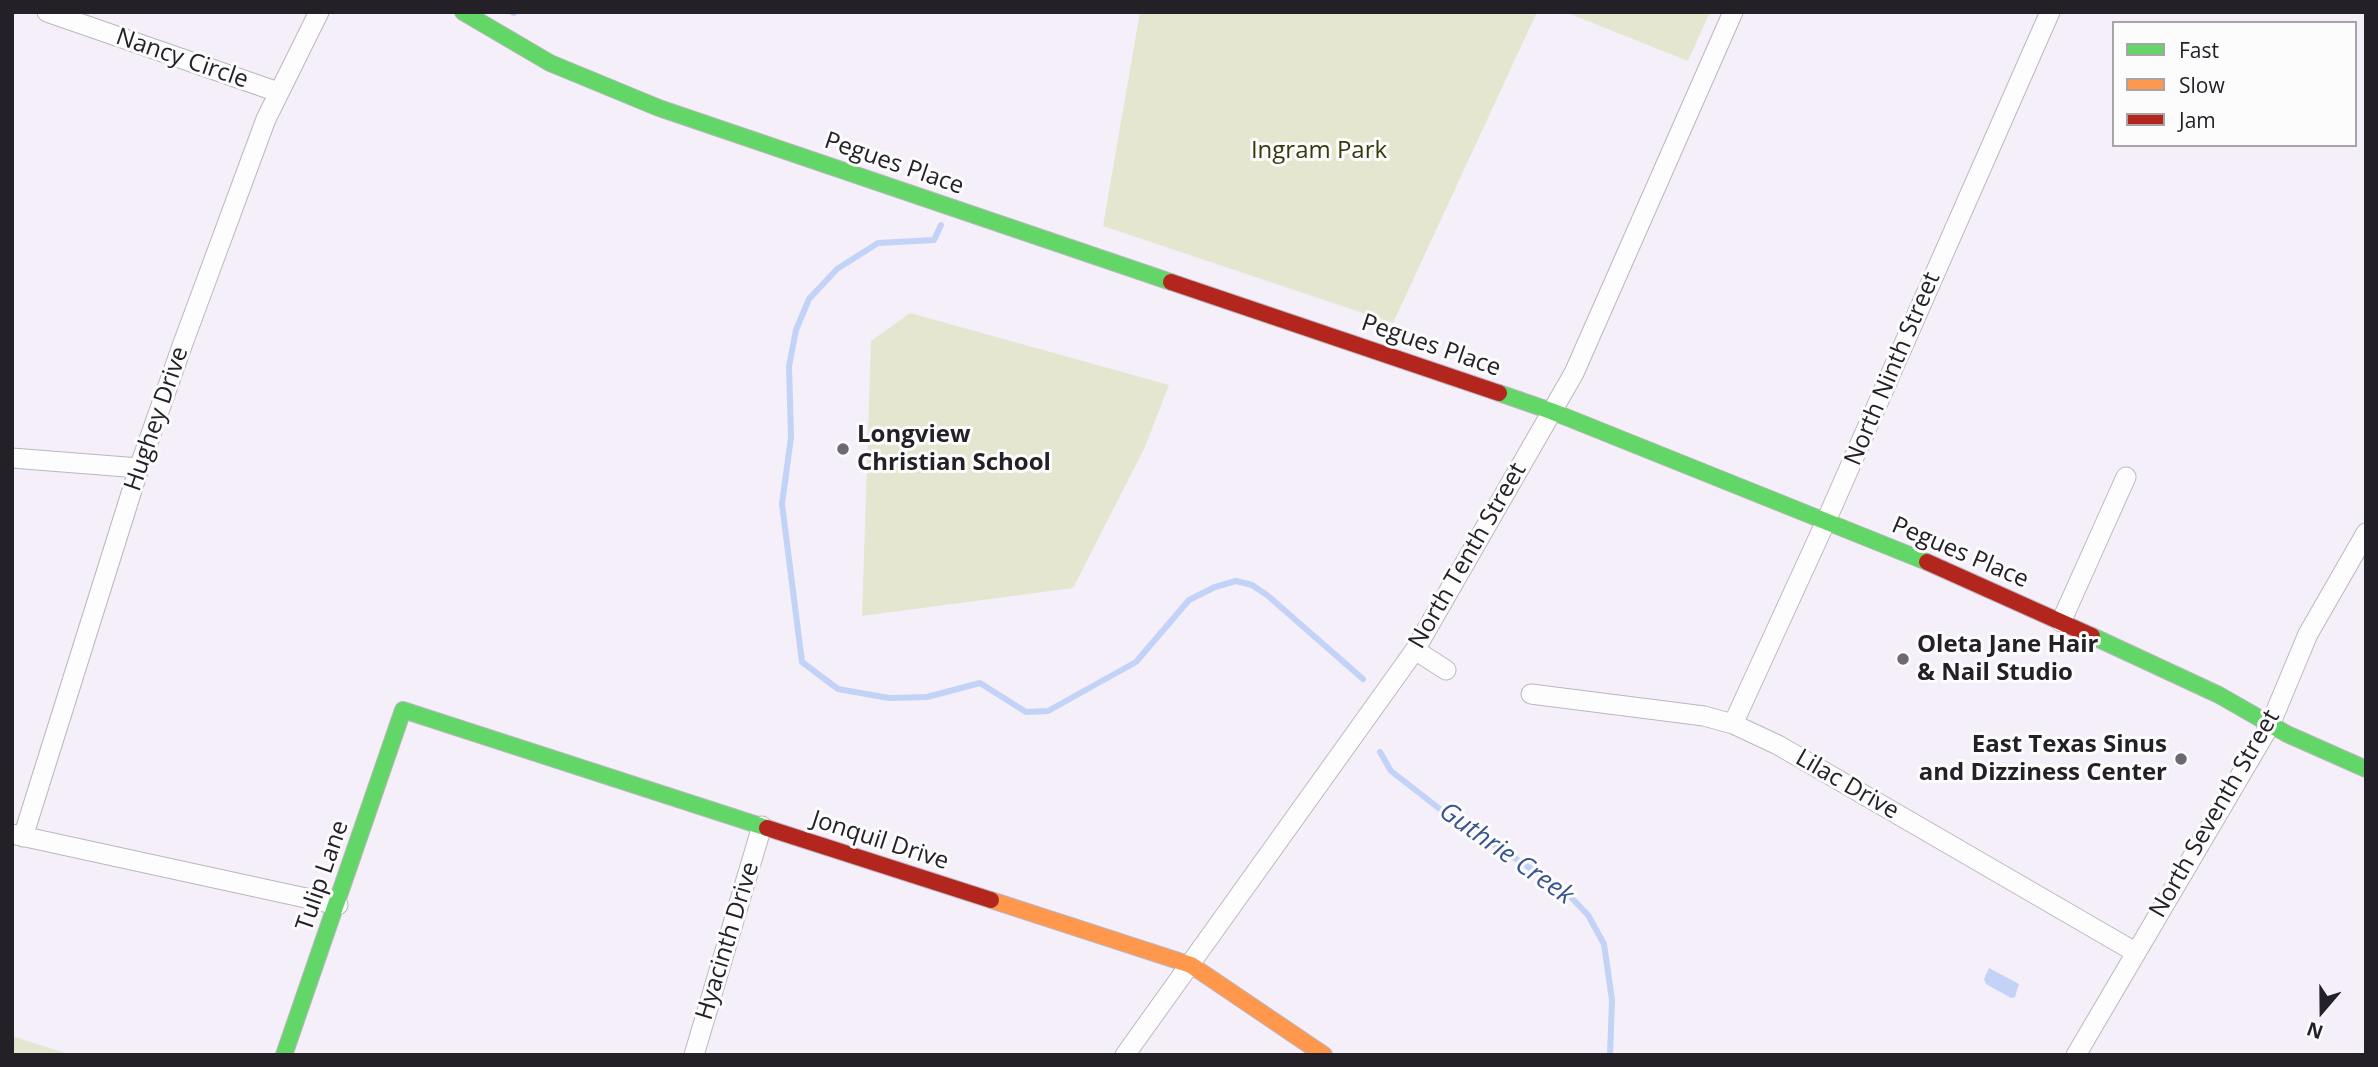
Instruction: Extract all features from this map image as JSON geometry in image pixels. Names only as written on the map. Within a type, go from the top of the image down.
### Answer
[{"type":"street","name":"Nancy Circle","points":[[47,12],[278,92]]},
{"type":"street","name":"Hughey Drive","points":[[319,12],[278,92],[139,468],[18,835],[338,905]]},
{"type":"street","name":"Pegues Place","points":[[463,12],[550,63],[659,108],[1551,411],[1971,580],[2230,701],[2270,725],[2366,769]]},
{"type":"street","name":"North Tenth Street","points":[[1125,1055],[1415,650],[1574,373],[1733,12]]},
{"type":"street","name":"North Ninth Street","points":[[1733,724],[1826,522],[2050,12]]},
{"type":"street","points":[[12,458],[139,468]]},
{"type":"street","points":[[2061,622],[2126,477]]},
{"type":"street","name":"North Seventh Street","points":[[2076,1055],[2270,725],[2308,634],[2366,533]]},
{"type":"street","points":[[1415,650],[1446,670]]},
{"type":"street","name":"Lilac Drive","points":[[1531,694],[1704,716],[1733,724],[1778,745],[2135,952]]},
{"type":"street","name":"Jonquil Drive","points":[[402,710],[1191,965],[1324,1055]]},
{"type":"street","name":"Tulip Lane","points":[[284,1055],[338,905],[402,710]]},
{"type":"street","name":"Hyacinth Drive","points":[[694,1055],[762,826]]},
{"type":"green space","name":"Ingram Park","points":[[1140,12],[1537,12],[1393,323],[1103,226]]},
{"type":"green space","points":[[1565,12],[1710,12],[1688,61]]},
{"type":"green space","points":[[910,313],[1169,385],[1145,447],[1073,588],[862,616],[871,341]]},
{"type":"green space","points":[[12,1036],[71,1055],[12,1055]]},
{"type":"water","points":[[1989,968],[2019,984],[2015,997],[2011,998],[1986,984],[1984,979]]},
{"type":"waterway","points":[[941,225],[934,240],[878,243],[837,269],[809,299],[796,330],[789,366],[791,437],[782,504],[802,662],[838,689],[889,698],[927,697],[980,683],[1026,712],[1048,711],[1136,662],[1189,600],[1215,587],[1236,581],[1252,585],[1267,595],[1363,679]]},
{"type":"waterway","name":"Guthrie Creek","points":[[1380,752],[1391,771],[1445,813],[1564,890],[1588,915],[1604,944],[1612,1000],[1610,1055]]},
{"type":"traffic: fast","points":[[463,12],[550,63],[659,108],[1171,282]]},
{"type":"traffic: fast","points":[[1499,393],[1551,411],[1927,562]]},
{"type":"traffic: fast","points":[[2092,636],[2219,695],[2287,734],[2366,769]]},
{"type":"traffic: fast","points":[[284,1055],[403,710],[767,828]]},
{"type":"traffic: slow","points":[[991,900],[1191,965],[1324,1055]]},
{"type":"traffic: jam","points":[[1171,282],[1499,393]]},
{"type":"traffic: jam","points":[[1927,562],[2092,636]]},
{"type":"traffic: jam","points":[[767,828],[991,900]]},
{"type":"place","name":"Longview Christian School","points":[[843,449]]},
{"type":"place","name":"Oleta Jane Hair & Nail Studio","points":[[1903,659]]},
{"type":"place","name":"East Texas Sinus and Dizziness Center","points":[[2181,759]]}]
